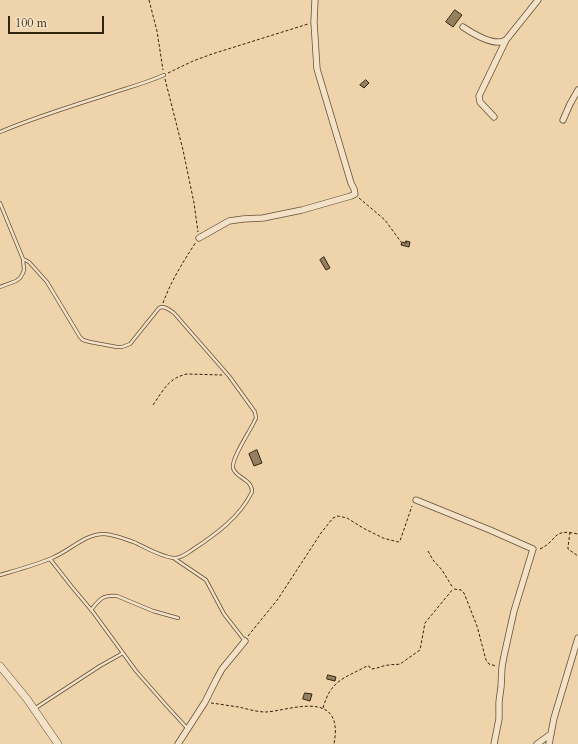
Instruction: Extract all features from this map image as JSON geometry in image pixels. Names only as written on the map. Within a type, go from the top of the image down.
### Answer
[{"type":"street","points":[[198,238],[229,221],[243,218],[263,218],[302,210],[355,194],[317,69],[314,22],[316,0]]},
{"type":"street","points":[[494,117],[480,102],[479,98],[506,40],[538,0]]},
{"type":"street","points":[[463,27],[476,35],[492,41],[500,42],[506,40]]},
{"type":"street","points":[[563,120],[578,90]]},
{"type":"street","points":[[416,500],[533,549],[514,611],[502,667],[499,719],[494,744]]},
{"type":"street","points":[[549,744],[554,718],[578,638]]},
{"type":"street","points":[[178,744],[205,702],[222,669],[245,641]]},
{"type":"street","points":[[0,666],[27,699],[58,744]]},
{"type":"street","points":[[537,744],[551,734]]},
{"type":"lane","points":[[0,132],[27,121],[152,81],[164,75]]},
{"type":"lane","points":[[0,203],[23,259],[24,270],[20,278],[16,281],[0,287]]},
{"type":"lane","points":[[23,259],[29,262],[47,282],[83,340],[117,347],[130,344],[161,306],[174,313],[229,376],[255,412],[256,418],[235,458],[233,467],[236,473],[251,486],[252,492],[248,500],[240,511],[220,531],[181,557],[174,558]]},
{"type":"lane","points":[[0,575],[50,559],[85,539],[104,534],[112,535],[174,558],[206,580],[224,614],[245,641]]},
{"type":"lane","points":[[50,559],[91,610],[136,671],[180,722],[188,729]]},
{"type":"lane","points":[[91,610],[99,600],[105,596],[111,595],[117,596],[153,611],[178,618]]},
{"type":"lane","points":[[34,709],[100,666],[123,653]]},
{"type":"path","points":[[149,0],[157,31],[164,75],[183,150],[194,203],[198,238],[167,291],[161,306]]},
{"type":"path","points":[[164,75],[193,61],[212,54],[314,22]]},
{"type":"path","points":[[355,194],[385,220],[401,242]]},
{"type":"path","points":[[153,405],[169,383],[181,375],[203,374],[229,376]]},
{"type":"path","points":[[245,641],[278,598],[321,533],[334,518],[338,516],[347,518],[383,538],[398,542],[400,541],[413,502],[416,500]]},
{"type":"path","points":[[533,549],[541,548],[546,545],[559,533],[570,532],[578,534]]},
{"type":"path","points":[[570,532],[568,548],[578,556]]},
{"type":"path","points":[[428,551],[433,560],[442,570],[453,589]]},
{"type":"path","points":[[453,589],[461,590],[464,593],[477,626],[487,663],[493,666],[502,667]]},
{"type":"path","points":[[323,708],[324,702],[334,685],[341,679],[367,666],[374,669],[387,665],[400,664],[418,652],[421,648],[425,623],[453,589]]},
{"type":"path","points":[[205,702],[264,712],[296,707],[312,706],[323,708],[332,716],[335,726],[334,744]]},
{"type":"building","points":[[455,10],[462,15],[453,27],[446,22]]},
{"type":"building","points":[[366,80],[369,83],[364,88],[360,85]]},
{"type":"building","points":[[406,241],[410,242],[409,247],[401,245],[402,242],[406,243]]},
{"type":"building","points":[[324,257],[330,268],[326,270],[320,260]]},
{"type":"building","points":[[257,450],[262,463],[254,466],[249,454]]},
{"type":"building","points":[[328,675],[336,677],[335,681],[327,679]]},
{"type":"building","points":[[305,693],[312,694],[310,701],[303,699]]}]
